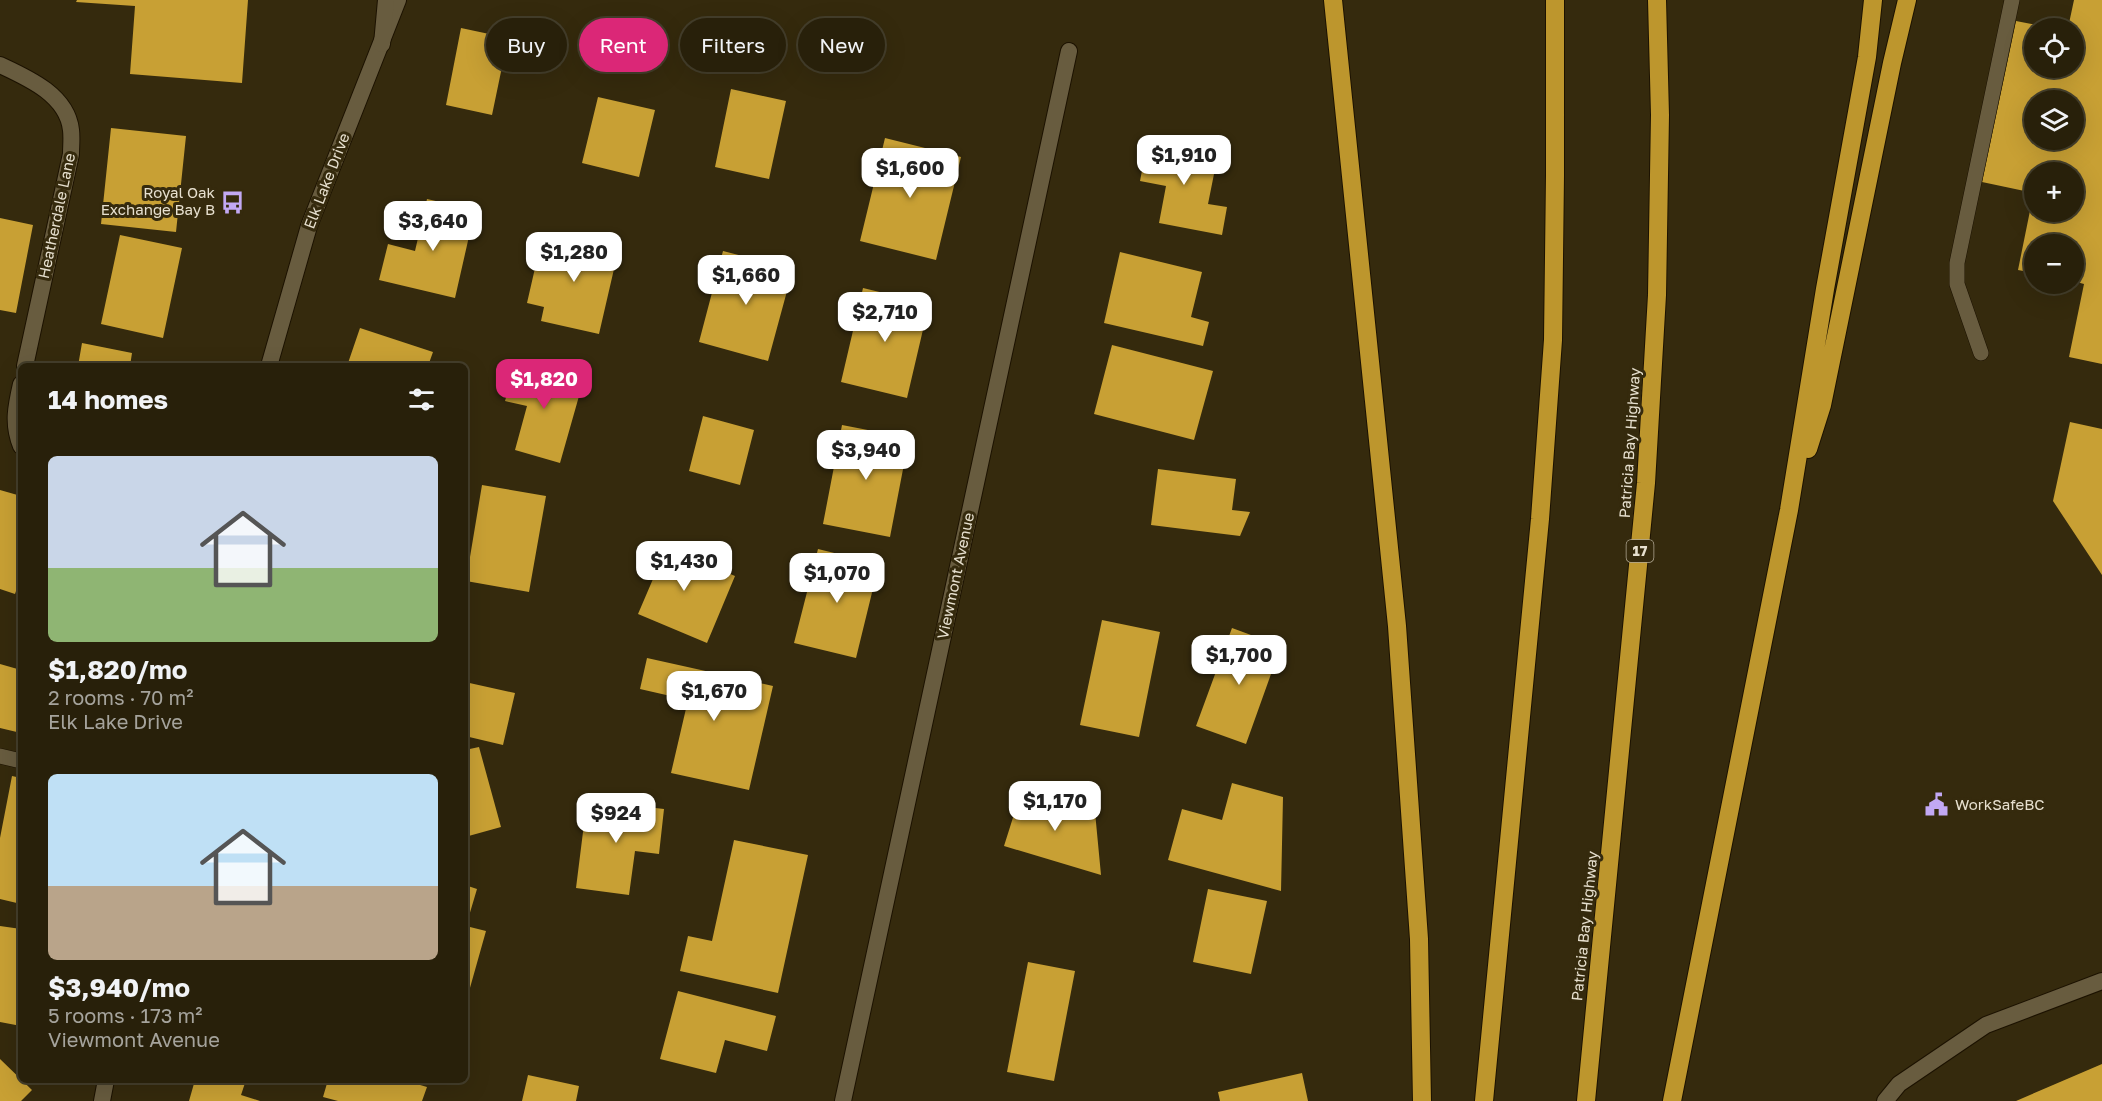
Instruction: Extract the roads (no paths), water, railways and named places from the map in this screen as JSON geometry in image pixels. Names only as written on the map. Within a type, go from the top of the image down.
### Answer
[{"type":"highway","points":[[1322,0],[1337,30]]},
{"type":"highway","points":[[1333,0],[1397,626],[1419,939],[1422,1101]]},
{"type":"highway","points":[[1484,1101],[1539,531],[1553,340],[1555,0]]},
{"type":"highway","name":"Patricia Bay Highway","points":[[1586,1101],[1646,483],[1657,295],[1660,115],[1657,0]]},
{"type":"highway","points":[[1672,1101],[1789,510],[1825,289],[1867,57],[1873,0]]},
{"type":"highway","points":[[1789,510],[1822,405],[1907,0]]},
{"type":"street","points":[[382,44],[386,0]]},
{"type":"street","name":"Elk Lake Drive","points":[[269,363],[309,226],[398,0]]},
{"type":"street","name":"Viewmont Avenue","points":[[843,1101],[1069,51]]},
{"type":"street","name":"Heatherdale Lane","points":[[0,66],[30,79],[59,100],[71,127],[71,154],[26,363]]},
{"type":"street","points":[[18,398],[15,432],[18,439]]},
{"type":"street","points":[[1885,1101],[1899,1084],[1986,1025],[2102,981]]},
{"type":"street","points":[[102,1101],[105,1083]]},
{"type":"lane","points":[[1981,353],[1957,284],[1957,263],[2012,0]]},
{"type":"lane","points":[[0,756],[18,760]]},
{"type":"place","name":"Royal Oak Exchange Bay B","points":[[233,202]]},
{"type":"place","name":"WorkSafeBC","points":[[1937,805]]}]
